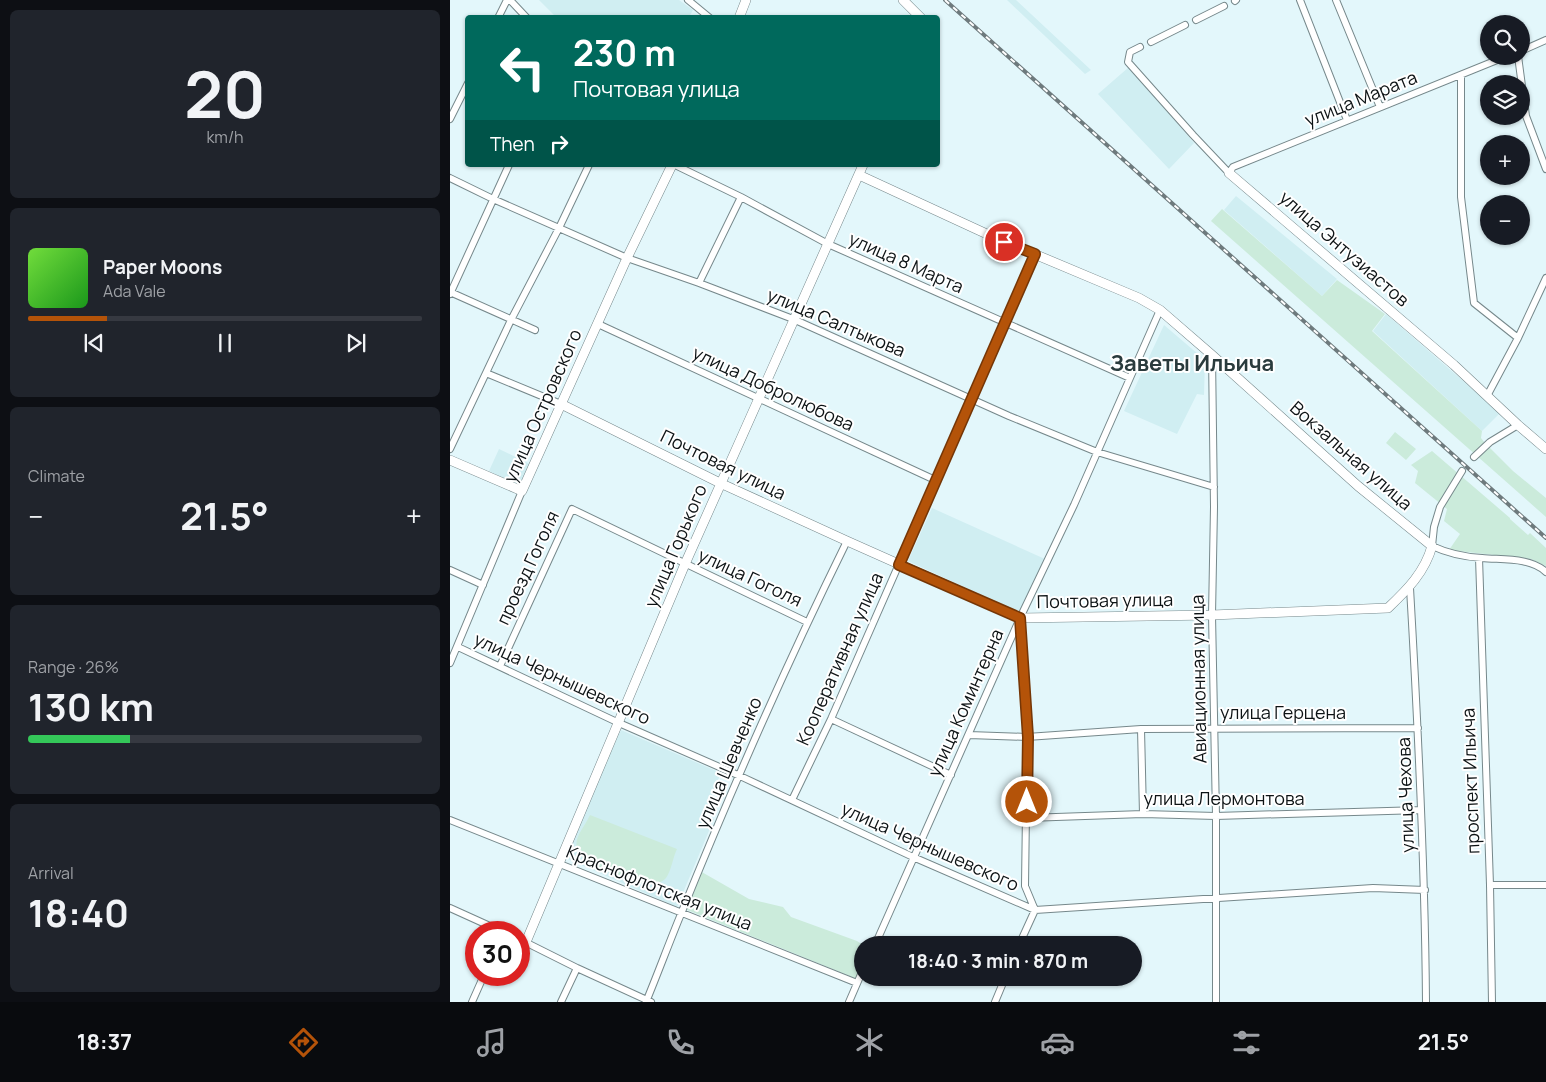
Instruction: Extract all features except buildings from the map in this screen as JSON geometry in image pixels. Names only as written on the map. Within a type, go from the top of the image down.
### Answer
[{"type":"street","points":[[500,15],[509,0],[524,15]]},
{"type":"street","points":[[688,0],[706,15]]},
{"type":"street","points":[[740,15],[746,0]]},
{"type":"street","points":[[903,0],[919,15]]},
{"type":"street","points":[[1300,0],[1347,120]]},
{"type":"street","points":[[1336,0],[1380,107]]},
{"type":"street","points":[[1196,20],[1224,6]]},
{"type":"street","points":[[1150,42],[1185,25]]},
{"type":"street","points":[[1530,47],[1546,40]]},
{"type":"street","name":"улица Энтузиастов","points":[[1140,47],[1130,52],[1127,61],[1193,135],[1230,172],[1546,449]]},
{"type":"street","name":"улица Марата","points":[[1230,172],[1232,167],[1485,65]]},
{"type":"street","points":[[1519,65],[1526,116],[1546,169]]},
{"type":"street","points":[[1461,75],[1461,197],[1474,303],[1518,338]]},
{"type":"street","points":[[450,120],[465,89]]},
{"type":"street","points":[[508,167],[450,293],[535,330]]},
{"type":"street","points":[[450,449],[588,167]]},
{"type":"street","name":"улица Островского","points":[[450,662],[561,404],[672,167]]},
{"type":"street","name":"улица 8 Марта","points":[[677,167],[741,197],[828,244],[1130,378]]},
{"type":"street","name":"улица Горького","points":[[530,924],[619,723],[720,483],[862,167]]},
{"type":"street","name":"Вокзальная улица","points":[[859,175],[989,235],[1137,298],[1160,310],[1353,482],[1432,546],[1444,552],[1532,564],[1546,572]]},
{"type":"street","name":"улица Салтыкова","points":[[450,178],[493,199],[628,258],[793,319],[971,399],[1097,452],[1214,487]]},
{"type":"street","points":[[699,283],[741,197]]},
{"type":"street","name":"Кооперативная улица","points":[[792,800],[831,720],[1035,254]]},
{"type":"street","points":[[1487,396],[1518,338],[1546,278]]},
{"type":"street","name":"улица Коминтерна","points":[[879,936],[1020,618],[1074,505],[1160,310]]},
{"type":"street","name":"улица Добролюбова","points":[[598,324],[936,480]]},
{"type":"street","name":"Авиационная улица","points":[[1212,355],[1214,487],[1212,615],[1216,816],[1216,1002]]},
{"type":"street","points":[[486,373],[561,404]]},
{"type":"street","name":"Почтовая улица","points":[[561,404],[720,483],[1020,618],[1212,615],[1388,608],[1410,588],[1430,556],[1434,528],[1440,507],[1462,471]]},
{"type":"street","points":[[1474,457],[1490,442],[1518,425]]},
{"type":"street","points":[[450,460],[522,491]]},
{"type":"street","name":"улица Гоголя","points":[[572,509],[807,622]]},
{"type":"street","name":"проезд Гоголя","points":[[500,666],[572,509]]},
{"type":"street","name":"улица Шевченко","points":[[648,1001],[681,913],[807,622],[846,541]]},
{"type":"street","name":"проспект Ильича","points":[[1479,558],[1492,1002]]},
{"type":"street","points":[[450,570],[483,585]]},
{"type":"street","name":"улица Чехова","points":[[1410,588],[1425,890],[1426,1002]]},
{"type":"street","points":[[1020,618],[1028,737],[1025,886],[1035,910],[1023,936]]},
{"type":"street","name":"улица Чернышевского","points":[[458,647],[619,723],[1035,910],[1373,888],[1425,890]]},
{"type":"street","points":[[831,720],[951,775]]},
{"type":"street","name":"улица Герцена","points":[[969,734],[1028,737],[1141,729],[1418,728]]},
{"type":"street","points":[[1141,729],[1143,814]]},
{"type":"street","name":"улица Лермонтова","points":[[1027,818],[1143,814],[1216,816],[1421,810]]},
{"type":"street","name":"Краснофлотская улица","points":[[450,820],[854,982]]},
{"type":"street","points":[[1490,885],[1546,885]]},
{"type":"street","points":[[450,908],[479,921]]},
{"type":"street","points":[[530,945],[648,1001]]},
{"type":"street","points":[[561,1002],[577,968]]},
{"type":"street","points":[[472,1002],[479,986]]},
{"type":"street","points":[[849,1002],[856,986]]},
{"type":"street","points":[[994,1002],[1001,986]]},
{"type":"shaded area","points":[[539,0],[679,0],[693,10],[690,15],[554,15]]},
{"type":"shaded area","points":[[1007,0],[1016,0],[1091,70],[1085,74]]},
{"type":"shaded area","points":[[1129,67],[1194,143],[1169,169],[1098,94]]},
{"type":"shaded area","points":[[1236,196],[1337,279],[1322,296],[1224,210]]},
{"type":"shaded area","points":[[1386,314],[1500,413],[1482,431],[1373,331]]},
{"type":"shaded area","points":[[1164,325],[1205,360],[1204,395],[1197,394],[1177,434],[1124,411]]},
{"type":"shaded area","points":[[499,449],[530,464],[520,486],[489,471]]},
{"type":"shaded area","points":[[932,508],[1045,559],[1020,613],[908,561]]},
{"type":"shaded area","points":[[621,730],[721,773],[703,815],[714,819],[677,907],[563,857]]},
{"type":"green space","points":[[1222,209],[1322,296],[1337,280],[1385,314],[1372,331],[1482,431],[1481,438],[1485,443],[1513,471],[1546,498],[1546,517],[1211,221]]},
{"type":"green space","points":[[1395,432],[1416,449],[1406,460],[1386,443]]},
{"type":"green space","points":[[1432,451],[1528,535],[1530,533],[1546,548],[1546,566],[1531,559],[1449,550],[1460,534],[1444,521],[1447,509],[1415,483],[1418,471],[1411,465]]},
{"type":"green space","points":[[590,815],[677,849],[666,878],[659,883],[639,883],[589,863],[582,857],[576,845],[579,834]]},
{"type":"green space","points":[[700,871],[749,899],[783,907],[791,917],[854,940],[854,978],[685,909]]},
{"type":"railway","points":[[945,0],[1546,538]]},
{"type":"district","name":"Заветы Ильича","points":[[1192,363]]},
{"type":"route","points":[[1004,242],[1035,254],[899,565],[1020,618],[1028,737],[1027,802]]}]
